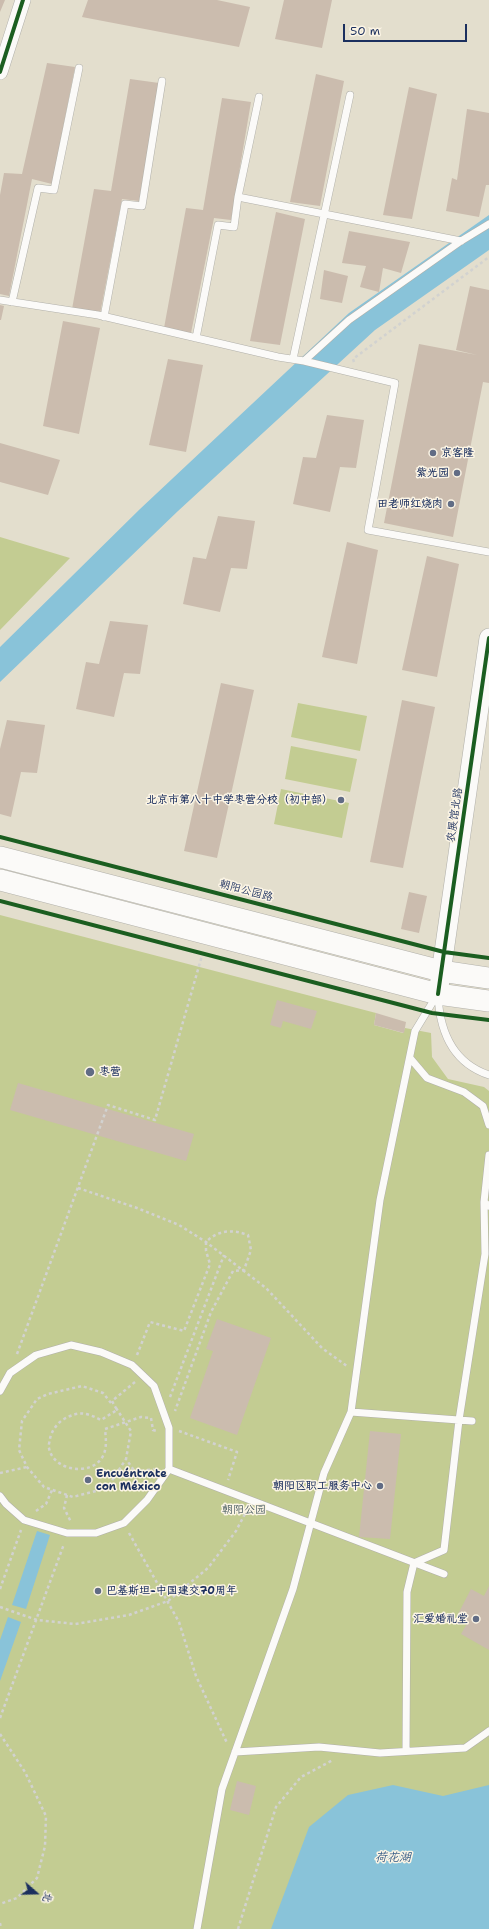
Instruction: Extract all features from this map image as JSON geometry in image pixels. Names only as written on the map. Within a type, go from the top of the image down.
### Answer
[{"type":"main road","points":[[0,857],[441,971],[489,978]]},
{"type":"main road","points":[[0,880],[438,994],[489,1001]]},
{"type":"street","points":[[0,72],[2,56],[23,0]]},
{"type":"street","name":"农展馆北路","points":[[438,994],[489,638]]},
{"type":"lane","points":[[12,302],[38,188],[54,190],[79,68]]},
{"type":"lane","points":[[104,317],[124,204],[142,206],[162,80]]},
{"type":"lane","points":[[293,359],[350,95]]},
{"type":"lane","points":[[196,338],[218,225],[234,226],[238,197],[259,97]]},
{"type":"lane","points":[[238,197],[461,241]]},
{"type":"lane","points":[[304,361],[349,320],[461,241],[489,224]]},
{"type":"lane","points":[[0,300],[104,317],[304,361],[395,383],[368,530],[489,552]]},
{"type":"lane","points":[[197,1929],[222,1789],[293,1589],[324,1474],[351,1412],[380,1200],[415,1031],[438,994]]},
{"type":"lane","points":[[438,994],[440,1020],[449,1044],[467,1065],[489,1075]]},
{"type":"lane","points":[[410,1058],[427,1078],[464,1092],[483,1106],[489,1125]]},
{"type":"lane","points":[[414,1563],[444,1550],[459,1420],[485,1254],[489,1155]]},
{"type":"lane","points":[[0,1392],[10,1373],[36,1355],[71,1346],[101,1352],[132,1364],[154,1386],[165,1417],[169,1469],[147,1500],[124,1523],[96,1533],[67,1533],[24,1520],[6,1504],[0,1496]]},
{"type":"lane","points":[[351,1412],[472,1421]]},
{"type":"lane","points":[[169,1469],[444,1574]]},
{"type":"lane","points":[[406,1751],[407,1592],[414,1563]]},
{"type":"lane","points":[[235,1752],[319,1746],[380,1753],[465,1748],[489,1731]]},
{"type":"path","points":[[358,374],[353,359],[489,257]]},
{"type":"path","points":[[10,1373],[108,1105],[155,1120],[203,954],[210,935]]},
{"type":"path","points":[[195,952],[210,956]]},
{"type":"path","points":[[78,1188],[137,1208],[179,1225],[206,1242],[224,1254],[266,1288],[322,1348],[356,1373]]},
{"type":"path","points":[[117,1410],[112,1401],[136,1381],[128,1371],[150,1322],[184,1331],[210,1264],[206,1251],[206,1242],[212,1236],[220,1232],[236,1231],[248,1235],[251,1250],[244,1270]]},
{"type":"path","points":[[165,1417],[224,1254]]},
{"type":"path","points":[[166,1431],[211,1312],[233,1271],[244,1270]]},
{"type":"path","points":[[82,1386],[103,1393],[126,1422],[131,1431],[126,1458],[107,1488],[73,1497],[44,1487],[27,1467],[19,1450],[22,1421],[37,1399],[48,1394],[82,1386]]},
{"type":"path","points":[[117,1410],[101,1420],[90,1414],[76,1413],[61,1421],[51,1434],[49,1448],[54,1459],[66,1468],[81,1469],[93,1466],[102,1457],[107,1442],[105,1429],[141,1417],[151,1418],[153,1430],[166,1431],[237,1452],[225,1490]]},
{"type":"path","points":[[126,1458],[135,1472],[162,1468],[169,1469]]},
{"type":"path","points":[[0,1473],[27,1467]]},
{"type":"path","points":[[0,1589],[24,1520],[46,1504],[52,1490]]},
{"type":"path","points":[[0,1718],[37,1620],[71,1521],[64,1508],[67,1495]]},
{"type":"path","points":[[0,1607],[37,1620],[75,1624],[129,1615],[168,1601],[208,1568],[236,1531],[252,1500]]},
{"type":"path","points":[[124,1523],[179,1622],[196,1676],[226,1742],[235,1752]]},
{"type":"path","points":[[0,1734],[25,1772],[46,1816],[45,1846],[37,1878],[17,1898],[0,1904]]},
{"type":"path","points":[[238,1929],[276,1806],[301,1777],[354,1750]]},
{"type":"path","points":[[0,1924],[1,1929]]},
{"type":"green space","points":[[0,537],[70,558],[0,630]]},
{"type":"green space","points":[[298,703],[367,716],[360,751],[291,737]]},
{"type":"green space","points":[[291,746],[357,759],[350,792],[285,779]]},
{"type":"green space","points":[[281,789],[349,803],[342,838],[274,824]]},
{"type":"green space","name":"朝阳公园","points":[[0,915],[376,1013],[374,1025],[403,1033],[405,1028],[431,1033],[432,1057],[448,1079],[484,1087],[489,1091],[489,1929],[0,1929]]},
{"type":"water","points":[[489,215],[489,250],[375,330],[178,511],[0,682],[0,647],[140,509],[349,313]]},
{"type":"water","points":[[37,1531],[50,1535],[26,1609],[12,1605]]},
{"type":"water","points":[[8,1617],[21,1622],[0,1681],[0,1640]]},
{"type":"water","name":"荷花湖","points":[[393,1785],[443,1796],[489,1785],[489,1929],[271,1929],[309,1827],[348,1795]]},
{"type":"building","points":[[0,0],[5,0],[0,12]]},
{"type":"building","points":[[88,0],[217,0],[250,7],[239,47],[82,17]]},
{"type":"building","points":[[284,0],[332,0],[322,48],[275,39]]},
{"type":"building","points":[[47,63],[75,67],[52,184],[32,179],[9,296],[0,294],[0,195],[4,173],[22,174]]},
{"type":"building","points":[[316,74],[344,81],[320,206],[290,202]]},
{"type":"building","points":[[130,79],[159,83],[139,201],[122,199],[100,314],[72,309],[94,189],[111,191]]},
{"type":"building","points":[[409,87],[437,94],[412,219],[383,215]]},
{"type":"building","points":[[222,98],[251,102],[231,220],[214,218],[191,333],[164,328],[186,208],[203,210]]},
{"type":"building","points":[[467,109],[489,113],[489,185],[486,185],[479,217],[446,211],[452,178],[457,180]]},
{"type":"building","points":[[276,212],[305,219],[280,345],[250,341]]},
{"type":"building","points":[[349,231],[410,242],[401,273],[383,268],[379,292],[360,287],[366,266],[342,263]]},
{"type":"building","points":[[324,270],[348,276],[342,303],[320,299]]},
{"type":"building","name":"京客隆","points":[[470,286],[489,290],[489,383],[483,382],[453,537],[384,523],[419,344],[477,355],[456,350]]},
{"type":"building","points":[[0,305],[4,306],[1,320],[0,320]]},
{"type":"building","points":[[63,321],[100,328],[79,434],[43,426]]},
{"type":"building","points":[[168,359],[203,365],[186,452],[149,445]]},
{"type":"building","points":[[327,415],[364,420],[356,468],[340,467],[330,512],[293,504],[303,457],[316,458]]},
{"type":"building","points":[[0,443],[60,460],[48,495],[0,482]]},
{"type":"building","points":[[218,516],[255,521],[247,569],[231,568],[220,612],[183,604],[193,557],[206,559]]},
{"type":"building","points":[[347,542],[378,550],[357,664],[322,657]]},
{"type":"building","points":[[427,556],[459,564],[437,677],[402,670]]},
{"type":"building","points":[[110,621],[148,625],[140,674],[124,673],[114,717],[76,709],[86,662],[99,664]]},
{"type":"building","points":[[221,683],[254,690],[217,858],[184,851]]},
{"type":"building","points":[[402,700],[435,707],[403,868],[370,862]]},
{"type":"building","points":[[7,720],[45,725],[37,773],[21,772],[11,817],[0,814],[0,749]]},
{"type":"building","points":[[409,892],[427,896],[419,933],[401,929]]},
{"type":"building","points":[[277,1000],[317,1011],[311,1029],[283,1021],[281,1028],[270,1025]]},
{"type":"building","points":[[376,1013],[406,1022],[404,1033],[374,1025]]},
{"type":"building","points":[[18,1083],[194,1134],[186,1161],[10,1110]]},
{"type":"building","points":[[217,1319],[271,1338],[237,1435],[190,1418],[213,1351],[206,1349]]},
{"type":"building","name":"朝阳区职工服务中心","points":[[370,1431],[401,1434],[390,1539],[359,1537]]},
{"type":"building","name":"Encuéntrate con México","points":[[88,1474],[93,1479],[88,1484],[83,1479]]},
{"type":"building","name":"汇爱婚礼堂","points":[[489,1586],[489,1650],[461,1634],[468,1622],[457,1616],[471,1589],[484,1596]]},
{"type":"building","points":[[237,1781],[256,1786],[249,1815],[230,1810]]},
{"type":"cycle path","points":[[0,72],[23,0]]},
{"type":"cycle path","points":[[438,994],[489,638]]},
{"type":"cycle path","name":"朝阳公园路","points":[[0,837],[444,952],[489,958]]},
{"type":"cycle path","points":[[0,901],[432,1013],[489,1020]]},
{"type":"place","name":"京客隆","points":[[433,453]]},
{"type":"place","name":"紫光园","points":[[457,473]]},
{"type":"place","name":"田老师红烧肉","points":[[451,504]]},
{"type":"place","name":"北京市第八十中学枣营分校（初中部）","points":[[341,800]]},
{"type":"place","name":"枣营","points":[[90,1072]]},
{"type":"place","name":"Encuéntrate con México","points":[[88,1480]]},
{"type":"place","name":"朝阳区职工服务中心","points":[[380,1486]]},
{"type":"place","name":"巴基斯坦-中国建交70周年","points":[[98,1591]]},
{"type":"place","name":"汇爱婚礼堂","points":[[476,1619]]}]
